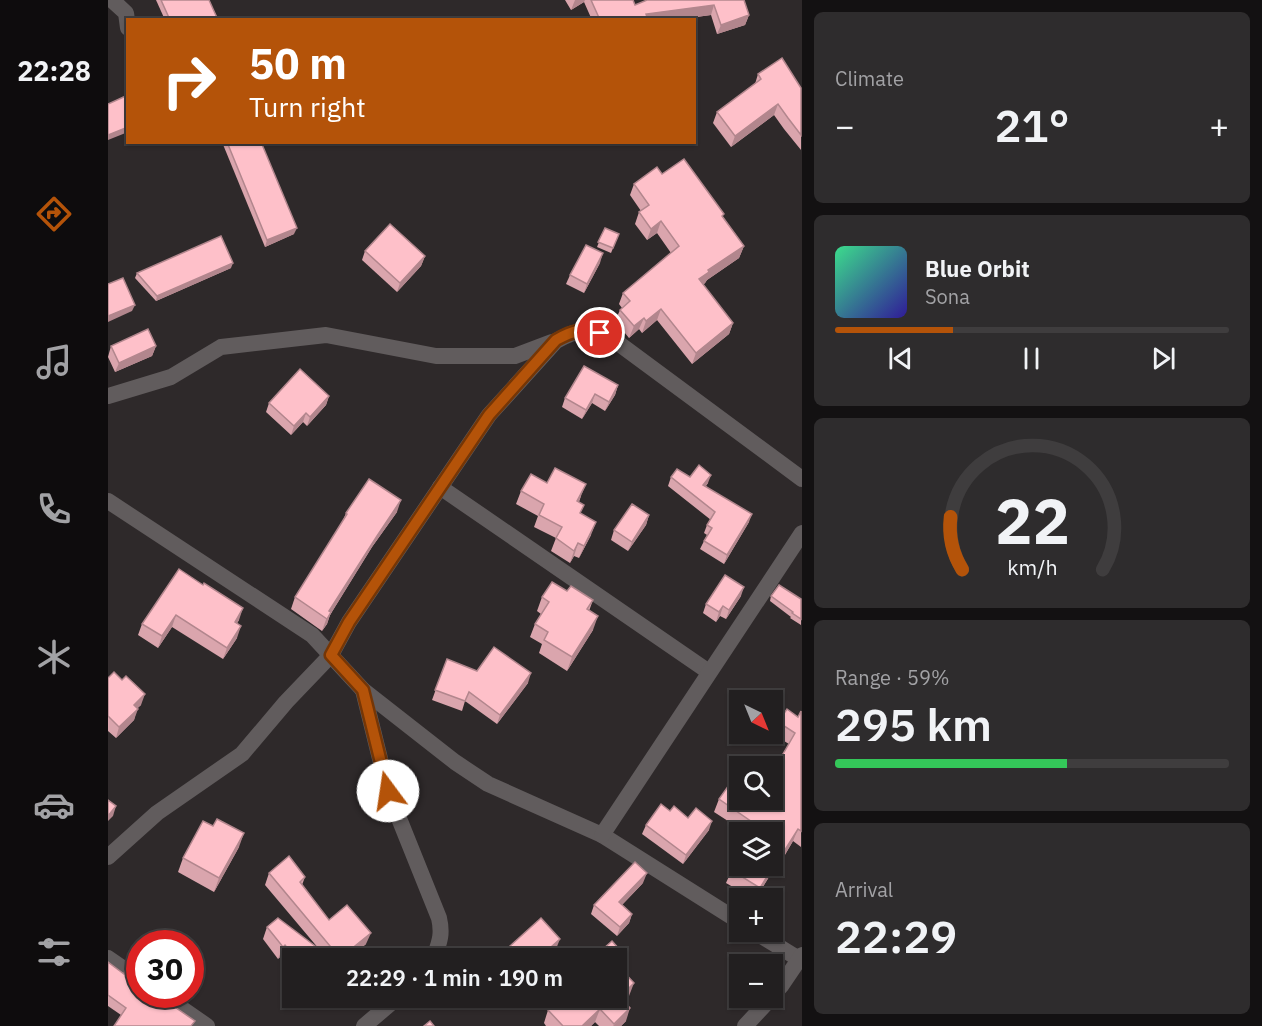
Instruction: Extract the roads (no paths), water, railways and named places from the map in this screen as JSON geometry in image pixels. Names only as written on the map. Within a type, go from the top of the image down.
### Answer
[{"type":"street","points":[[112,0],[126,13],[127,18]]},
{"type":"street","points":[[108,396],[171,378],[220,347],[326,335],[436,356],[515,356],[570,333],[585,330],[600,333],[614,340],[801,479]]},
{"type":"street","points":[[108,857],[157,813],[242,754],[286,702],[331,655],[349,622],[489,415],[556,340]]},
{"type":"street","points":[[440,487],[709,672]]},
{"type":"street","points":[[108,501],[312,634],[363,690],[455,762],[488,784],[602,835],[729,915]]},
{"type":"street","points":[[602,835],[801,533]]},
{"type":"street","points":[[363,690],[388,791],[439,918],[442,929],[438,948]]},
{"type":"street","points":[[773,942],[800,957],[783,983]]},
{"type":"street","points":[[108,958],[126,970]]},
{"type":"street","points":[[181,1008],[207,1026]]},
{"type":"street","points":[[364,1026],[385,1008]]},
{"type":"street","points":[[745,1026],[762,1008]]}]
